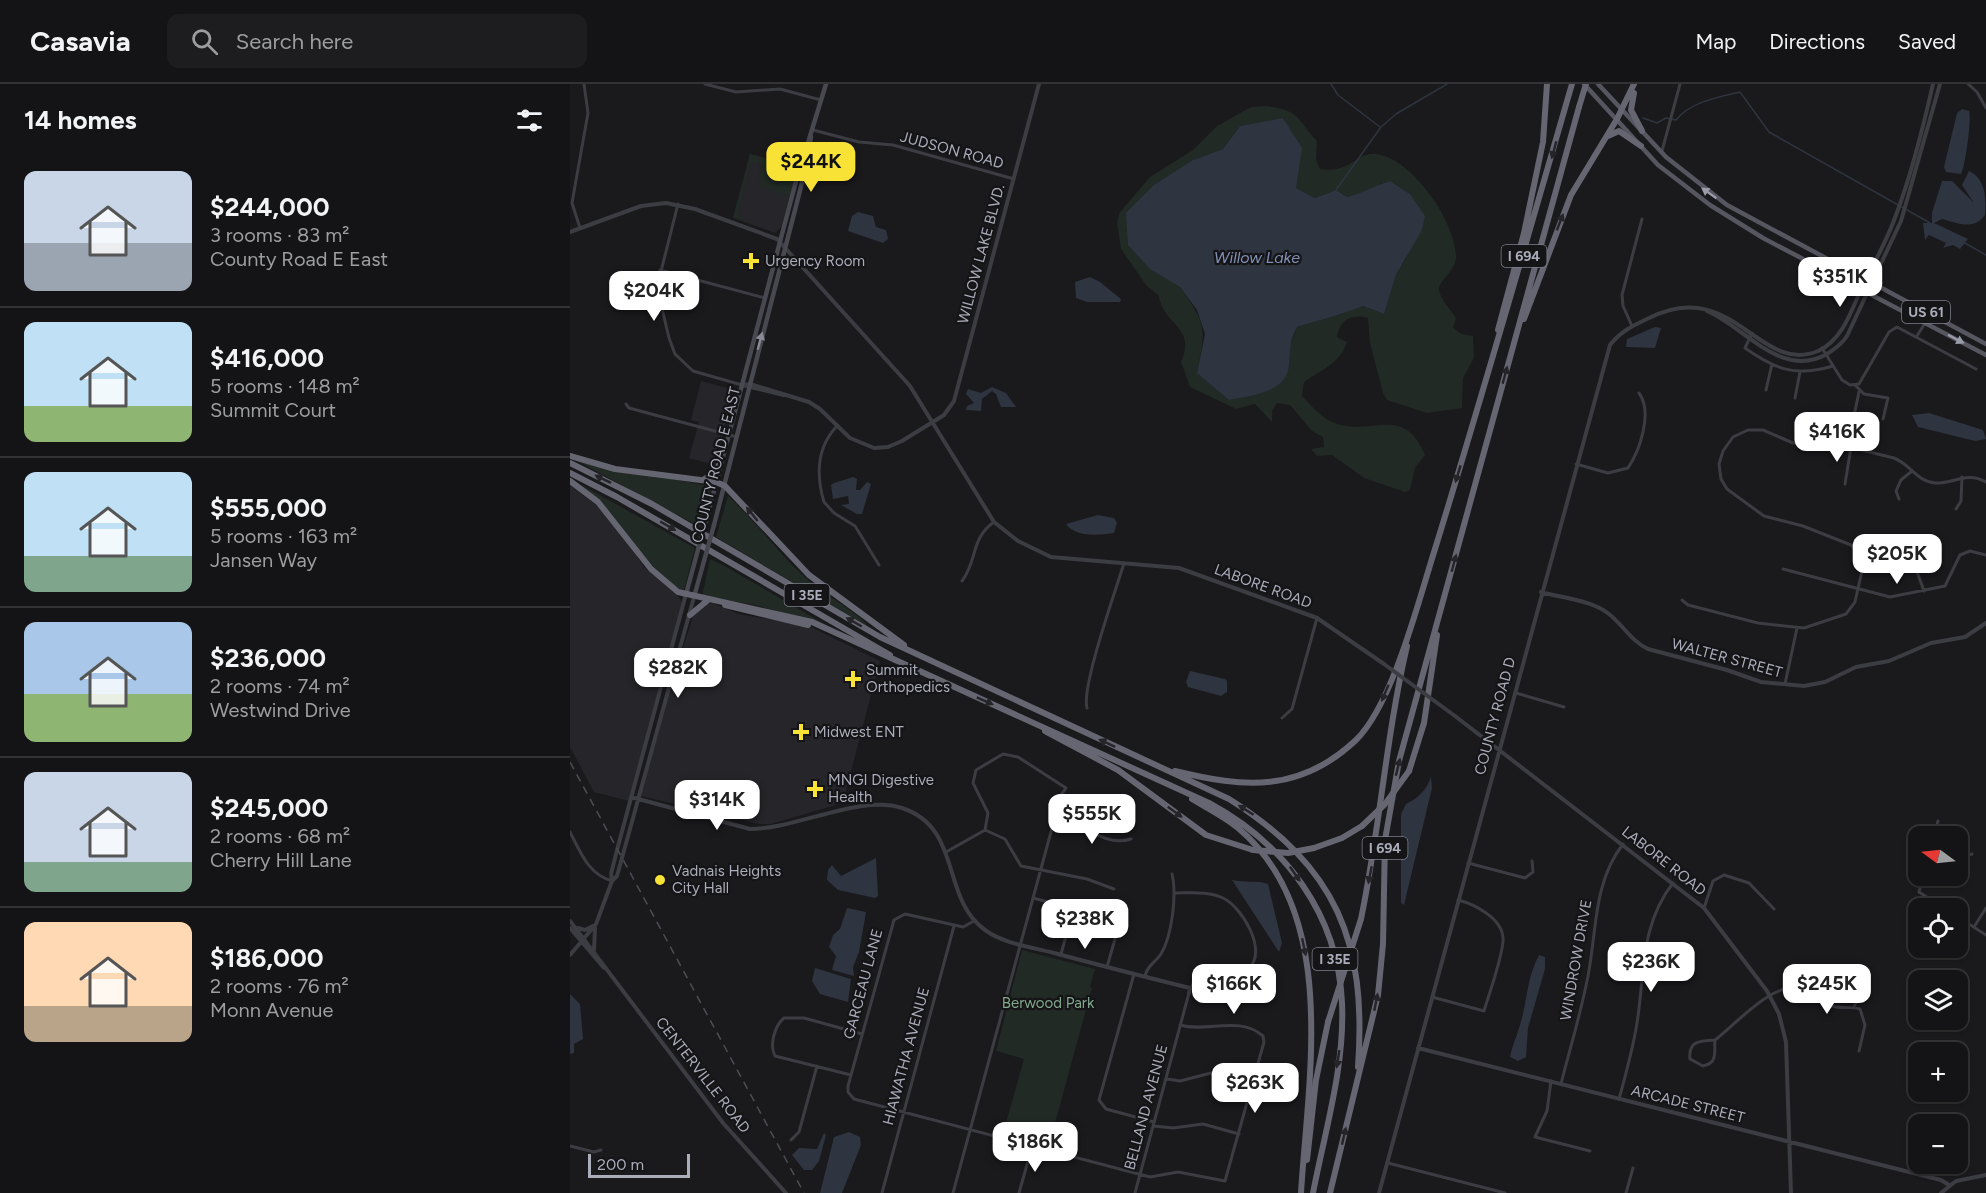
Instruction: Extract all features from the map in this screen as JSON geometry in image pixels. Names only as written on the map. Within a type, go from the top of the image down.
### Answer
[{"type":"highway","points":[[1475,418],[1524,233],[1547,114],[1546,84]]},
{"type":"highway","name":"I 694","points":[[1302,1193],[1316,1080],[1328,1022],[1361,919],[1371,869],[1392,714],[1413,619],[1475,418],[1572,84]]},
{"type":"highway","name":"I 694","points":[[1357,1079],[1370,1036],[1381,970],[1385,840],[1393,786],[1585,84]]},
{"type":"highway","points":[[1516,336],[1570,195],[1617,119],[1635,84]]},
{"type":"highway","points":[[1635,84],[1631,110],[1642,131]]},
{"type":"highway","points":[[1596,150],[1610,134],[1616,131],[1641,146]]},
{"type":"highway","points":[[570,456],[615,469],[725,486],[809,575],[865,619],[924,659]]},
{"type":"highway","points":[[702,481],[714,473],[721,462]]},
{"type":"highway","name":"I 35E","points":[[570,463],[652,504],[880,637],[1229,799],[1264,821],[1313,869],[1332,898],[1345,928],[1359,982],[1361,1025],[1357,1079],[1330,1193]]},
{"type":"highway","name":"I 35E","points":[[570,473],[617,497],[932,678],[1182,790],[1235,817],[1262,837],[1286,861],[1308,893],[1335,957],[1342,1002],[1341,1047],[1313,1193]]},
{"type":"highway","points":[[570,481],[598,502],[655,574],[669,586],[694,597],[792,616],[827,629],[932,678]]},
{"type":"highway","points":[[690,615],[700,604],[711,600]]},
{"type":"highway","points":[[1160,767],[1221,782],[1264,783],[1291,778],[1337,756],[1358,738],[1383,700],[1413,619]]},
{"type":"highway","points":[[1037,724],[1053,737],[1118,770],[1206,835],[1253,850],[1288,853],[1314,848],[1342,838],[1362,826],[1385,804],[1408,771],[1424,723],[1439,620]]},
{"type":"highway","points":[[1182,790],[1238,827],[1268,861],[1294,913],[1304,946],[1311,1004],[1302,1193]]},
{"type":"main road","name":"COUNTY ROAD E EAST","points":[[686,594],[806,144],[811,137],[826,84]]},
{"type":"main road","name":"US 61","points":[[1585,84],[1663,169],[1726,215],[1986,355]]},
{"type":"main road","name":"US 61","points":[[1598,84],[1661,153],[1692,180],[1727,205],[1986,344]]},
{"type":"main road","name":"COUNTY ROAD E EAST","points":[[694,597],[725,486],[812,145],[811,137]]},
{"type":"main road","points":[[780,266],[788,259],[803,265]]},
{"type":"street","points":[[580,228],[572,202],[588,113],[584,84]]},
{"type":"street","points":[[705,84],[736,92],[780,89],[821,100]]},
{"type":"street","name":"WILLOW LAKE BLVD.","points":[[742,385],[784,395],[815,406],[855,442],[881,448],[899,443],[948,411],[954,401],[1040,84]]},
{"type":"street","points":[[1661,153],[1680,84]]},
{"type":"street","points":[[1750,335],[1784,353],[1805,354],[1822,348],[1837,337],[1862,289],[1901,203],[1933,84]]},
{"type":"street","points":[[1750,335],[1784,359],[1811,361],[1826,354],[1845,340],[1906,206],[1940,84]]},
{"type":"street","points":[[1968,84],[1977,92],[1986,108]]},
{"type":"street","name":"JUDSON ROAD","points":[[813,130],[859,142],[893,146],[1014,179]]},
{"type":"street","points":[[678,204],[660,270],[658,296],[675,354],[693,371],[742,385]]},
{"type":"street","name":"LABORE ROAD","points":[[570,232],[644,206],[678,204],[780,241],[910,386],[994,522],[1018,541],[1051,557],[1179,568],[1317,618],[1455,716],[1673,883],[1704,908],[1771,996],[1782,1022],[1786,1042],[1791,1193]]},
{"type":"street","points":[[1632,326],[1623,306],[1622,295],[1642,219]]},
{"type":"street","points":[[660,270],[765,298]]},
{"type":"street","name":"COUNTY ROAD D","points":[[1379,1193],[1606,355],[1617,337],[1632,326],[1670,308],[1684,306],[1723,314],[1750,335]]},
{"type":"street","points":[[1917,336],[1925,323]]},
{"type":"street","points":[[1856,386],[1892,329],[1901,329],[1917,336],[1976,369]]},
{"type":"street","points":[[1750,335],[1745,348],[1772,364],[1810,373],[1833,366]]},
{"type":"street","points":[[1822,348],[1846,384],[1856,386]]},
{"type":"street","points":[[1766,390],[1772,364]]},
{"type":"street","points":[[1795,398],[1800,372]]},
{"type":"street","points":[[1855,411],[1859,392],[1856,386]]},
{"type":"street","points":[[1859,392],[1888,398],[1883,419]]},
{"type":"street","points":[[1576,464],[1608,472],[1628,468],[1634,460],[1643,425],[1643,400],[1639,393]]},
{"type":"street","points":[[626,404],[628,408],[736,437]]},
{"type":"street","points":[[837,426],[825,440],[821,449],[822,496],[828,507],[860,531],[879,565]]},
{"type":"street","points":[[1682,600],[1688,605],[1758,623],[1797,628],[1814,626],[1849,612],[1854,606],[1863,566],[1860,556],[1851,545],[1803,526],[1764,516],[1740,500],[1724,484],[1719,470],[1720,457],[1733,438],[1752,430],[1768,431],[1793,443],[1821,440],[1899,460],[1931,482],[1976,477],[1986,482]]},
{"type":"street","points":[[1845,484],[1851,447]]},
{"type":"street","points":[[1899,499],[1896,491],[1899,484],[1912,471]]},
{"type":"street","points":[[1956,509],[1961,501],[1962,477]]},
{"type":"street","points":[[962,581],[968,574],[978,537],[994,522]]},
{"type":"street","points":[[1783,569],[1890,597],[1942,588],[1948,584],[1956,560],[1963,553],[1970,551],[1986,555]]},
{"type":"street","points":[[1913,561],[1924,591]]},
{"type":"street","points":[[1087,708],[1085,702],[1089,680],[1124,563]]},
{"type":"street","name":"WALTER STREET","points":[[1541,592],[1601,608],[1612,616],[1636,642],[1648,649],[1727,670],[1761,682],[1785,686],[1818,684],[1848,670],[1889,661],[1922,646],[1965,637],[1986,623]]},
{"type":"street","name":"COUNTY ROAD E EAST","points":[[612,881],[611,874],[686,594]]},
{"type":"street","name":"COUNTY ROAD E EAST","points":[[612,881],[617,876],[694,597]]},
{"type":"street","points":[[1282,718],[1292,709],[1317,618]]},
{"type":"street","points":[[1785,686],[1797,628]]},
{"type":"street","points":[[1514,693],[1564,707]]},
{"type":"street","points":[[953,1193],[1061,795],[1066,788],[1018,757],[1003,754],[976,770],[973,783],[988,813],[985,830]]},
{"type":"street","points":[[632,797],[750,829],[769,829],[864,806],[888,804],[910,811],[930,825],[943,842],[959,896],[974,921],[998,938],[1190,990],[1194,980],[1203,974],[1248,969],[1255,961],[1256,944],[1250,930],[1227,900],[1206,894],[1176,893]]},
{"type":"street","points":[[1056,814],[1103,838],[1121,842],[1131,839]]},
{"type":"street","points":[[1937,826],[1938,821]]},
{"type":"street","points":[[946,852],[985,830]]},
{"type":"street","points":[[985,830],[1005,839],[1021,866],[1087,879],[1114,890]]},
{"type":"street","points":[[570,832],[589,867],[600,877],[612,881],[596,924],[592,940],[594,952]]},
{"type":"street","name":"WINDROW DRIVE","points":[[1561,1084],[1589,973],[1600,890],[1610,864],[1623,844]]},
{"type":"street","points":[[1968,855],[1972,854]]},
{"type":"street","points":[[1468,863],[1525,879],[1533,872],[1532,861]]},
{"type":"street","points":[[1144,976],[1149,964],[1162,951],[1176,893],[1172,874]]},
{"type":"street","points":[[1704,908],[1713,881],[1724,875],[1749,882],[1774,909]]},
{"type":"street","points":[[1619,1099],[1637,1023],[1647,933],[1658,905],[1673,883]]},
{"type":"street","points":[[1920,886],[1919,892],[1928,898]]},
{"type":"street","points":[[1033,898],[1091,914],[1112,925],[1115,939],[1107,967]]},
{"type":"street","points":[[1432,997],[1485,1011],[1503,937],[1498,927],[1479,908],[1458,900]]},
{"type":"street","points":[[1051,903],[1044,930],[1066,936],[1061,954]]},
{"type":"street","points":[[1974,927],[1986,909]]},
{"type":"street","name":"GARCEAU LANE","points":[[903,1113],[856,1100],[848,1092],[894,920],[905,914],[963,927],[974,921]]},
{"type":"street","name":"CENTERVILLE ROAD","points":[[570,921],[604,969],[723,1123],[786,1193]]},
{"type":"street","points":[[1968,923],[1986,935]]},
{"type":"street","points":[[573,927],[585,930],[596,924]]},
{"type":"street","points":[[570,955],[596,924]]},
{"type":"street","name":"HIAWATHA AVENUE","points":[[882,1193],[954,926]]},
{"type":"street","name":"CENTERVILLE ROAD","points":[[584,941],[604,969]]},
{"type":"street","points":[[1134,974],[1099,1100],[1106,1108],[1154,1124],[1173,1128],[1203,1125],[1239,1134]]},
{"type":"street","points":[[1854,1007],[1867,976]]},
{"type":"street","points":[[1715,1040],[1714,1059],[1710,1065],[1703,1066],[1690,1059],[1689,1051],[1694,1044],[1701,1040],[1715,1040],[1734,1026],[1742,1015],[1771,996],[1795,987],[1816,993],[1831,1005],[1860,1009],[1865,1020],[1859,1051]]},
{"type":"street","name":"BELLAND AVENUE","points":[[1135,1193],[1190,990]]},
{"type":"street","points":[[851,1075],[778,1057],[773,1053],[772,1046],[782,1019],[788,1017],[804,1018],[862,1034]]},
{"type":"street","points":[[903,1113],[1154,1177],[1178,1172],[1227,1180],[1264,1042],[1260,1033],[1225,1024],[1196,1028],[1180,1025]]},
{"type":"street","name":"ARCADE STREET","points":[[1418,1048],[1946,1181],[1949,1185]]},
{"type":"street","points":[[791,1140],[799,1132],[817,1066]]},
{"type":"street","points":[[1166,1079],[1176,1081],[1211,1074],[1252,1086]]},
{"type":"street","points":[[1551,1082],[1547,1111],[1535,1137],[1590,1151]]},
{"type":"street","points":[[570,1146],[594,1152],[601,1150]]},
{"type":"street","points":[[1019,1193],[1032,1147]]},
{"type":"street","points":[[1387,1163],[1505,1193]]},
{"type":"street","points":[[1626,1193],[1633,1168]]},
{"type":"street","points":[[1941,1193],[1949,1185],[1960,1180],[1986,1175]]},
{"type":"shaded area","points":[[750,154],[798,167],[781,227],[775,233],[733,218]]},
{"type":"shaded area","points":[[701,381],[735,390],[715,465],[689,458],[699,422],[691,420]]},
{"type":"shaded area","points":[[570,485],[596,505],[620,531],[644,567],[679,597],[682,603],[629,801],[594,792],[570,747]]},
{"type":"shaded area","points":[[713,603],[738,614],[809,626],[880,661],[845,794],[846,802],[771,824],[759,824],[637,795],[694,613],[705,604]]},
{"type":"green space","points":[[1251,107],[1278,108],[1297,117],[1317,141],[1316,160],[1320,169],[1331,170],[1346,166],[1369,154],[1390,158],[1404,167],[1430,194],[1449,228],[1456,258],[1439,290],[1456,318],[1453,328],[1462,334],[1473,336],[1474,358],[1463,378],[1462,408],[1427,413],[1387,400],[1383,393],[1370,343],[1368,318],[1362,317],[1347,319],[1344,322],[1337,337],[1347,342],[1340,356],[1304,382],[1302,396],[1330,421],[1344,426],[1395,426],[1406,430],[1416,439],[1425,455],[1415,468],[1410,490],[1405,492],[1364,478],[1332,455],[1317,456],[1311,449],[1324,447],[1323,437],[1312,431],[1290,405],[1277,403],[1272,411],[1272,422],[1255,404],[1236,409],[1190,387],[1181,362],[1185,350],[1182,333],[1166,314],[1159,296],[1146,285],[1121,249],[1117,222],[1120,212],[1150,177],[1193,150],[1217,126]],"holes":[[[1284,118],[1296,188],[1315,198],[1336,190],[1347,197],[1367,192],[1390,181],[1410,194],[1407,257],[1396,275],[1384,314],[1363,306],[1297,327],[1288,352],[1289,366],[1197,373],[1202,346],[1202,327],[1200,319],[1180,287],[1193,160],[1223,149],[1240,126]]]},
{"type":"green space","points":[[750,154],[798,167],[790,194],[787,196],[762,187],[759,180],[763,164],[751,162],[738,214],[742,219],[733,218]]},
{"type":"green space","points":[[577,461],[709,486],[711,490],[700,527]]},
{"type":"green space","points":[[580,484],[695,548],[684,590],[674,586],[647,561]]},
{"type":"green space","points":[[728,496],[805,577],[860,618],[868,627],[716,537]]},
{"type":"green space","points":[[710,559],[828,626],[755,605],[702,596]]},
{"type":"green space","name":"Berwood Park","points":[[1022,950],[1095,969],[1090,987],[1092,988],[1048,1149],[1002,1137],[1024,1059],[996,1051]]},
{"type":"water","points":[[1962,109],[1969,111],[1970,123],[1961,174],[1946,172],[1944,167],[1957,113]]},
{"type":"water","name":"Willow Lake","points":[[1283,118],[1302,148],[1296,188],[1315,198],[1336,190],[1347,197],[1390,181],[1410,194],[1425,216],[1422,230],[1396,275],[1384,314],[1363,306],[1297,327],[1290,349],[1287,374],[1282,381],[1266,391],[1229,400],[1197,373],[1205,334],[1197,310],[1180,287],[1150,269],[1128,245],[1126,213],[1154,185],[1193,160],[1223,149],[1240,126]]},
{"type":"water","points":[[1969,171],[1975,174],[1982,184],[1985,196],[1985,215],[1981,220],[1971,224],[1959,224],[1942,219],[1934,223],[1968,239],[1960,249],[1953,245],[1943,248],[1946,243],[1929,235],[1925,240],[1923,223],[1932,223],[1932,213],[1942,181],[1952,181],[1974,203],[1962,185]]},
{"type":"water","points":[[858,212],[873,216],[876,227],[886,230],[888,239],[883,243],[848,231],[852,216]]},
{"type":"water","points":[[1090,277],[1121,299],[1120,302],[1087,302],[1076,298],[1075,282]]},
{"type":"water","points":[[1655,327],[1661,328],[1655,348],[1626,347],[1627,339]]},
{"type":"water","points":[[992,387],[1006,393],[1016,407],[1001,407],[996,394],[992,391],[982,399],[981,411],[966,410],[967,406],[974,403],[966,394],[968,389],[981,393]]},
{"type":"water","points":[[1929,413],[1983,430],[1986,439],[1975,441],[1918,427],[1912,415]]},
{"type":"water","points":[[853,477],[857,479],[856,490],[860,490],[867,482],[871,484],[862,514],[857,514],[841,505],[849,504],[848,496],[833,499],[831,485]]},
{"type":"water","points":[[1098,515],[1114,518],[1117,523],[1114,533],[1082,534],[1066,524]]},
{"type":"water","points":[[1190,671],[1225,679],[1227,692],[1221,696],[1188,687],[1186,682]]},
{"type":"water","points":[[1431,777],[1432,788],[1404,905],[1401,903],[1401,814],[1406,804],[1425,789]]},
{"type":"water","points":[[876,858],[878,896],[875,898],[838,890],[827,880],[828,870],[832,865],[841,876]]},
{"type":"water","points":[[1232,880],[1268,884],[1282,943],[1279,952]]},
{"type":"water","points":[[847,908],[866,912],[859,952],[853,967],[854,976],[832,970],[836,956],[829,947],[833,935],[840,929]]},
{"type":"water","points":[[1539,955],[1545,957],[1545,969],[1528,1028],[1526,1057],[1518,1061],[1510,1057],[1532,972]]},
{"type":"water","points":[[815,968],[851,979],[848,1002],[820,994],[812,981]]},
{"type":"water","points":[[570,994],[580,1004],[583,1039],[574,1044],[574,1053],[570,1054]]},
{"type":"water","points":[[849,1132],[860,1137],[861,1145],[842,1193],[820,1193],[834,1137]]},
{"type":"water","points":[[824,1133],[826,1135],[819,1161],[812,1170],[804,1170],[792,1155],[799,1148],[817,1149]]},
{"type":"waterway","points":[[1331,84],[1338,95],[1380,127]]},
{"type":"waterway","points":[[1336,190],[1381,127],[1396,114],[1447,84]]},
{"type":"waterway","points":[[1643,118],[1657,123],[1666,118],[1676,120],[1697,105],[1740,92],[1769,132],[1930,223]]},
{"type":"waterway","points":[[1963,242],[1986,255]]},
{"type":"railway","points":[[570,762],[804,1193]]},
{"type":"place","name":"Urgency Room","points":[[751,261]]},
{"type":"place","name":"Summit Orthopedics","points":[[853,679]]},
{"type":"place","name":"Midwest ENT","points":[[801,732]]},
{"type":"place","name":"MNGI Digestive Health","points":[[815,789]]},
{"type":"place","name":"Vadnais Heights City Hall","points":[[660,880]]}]
